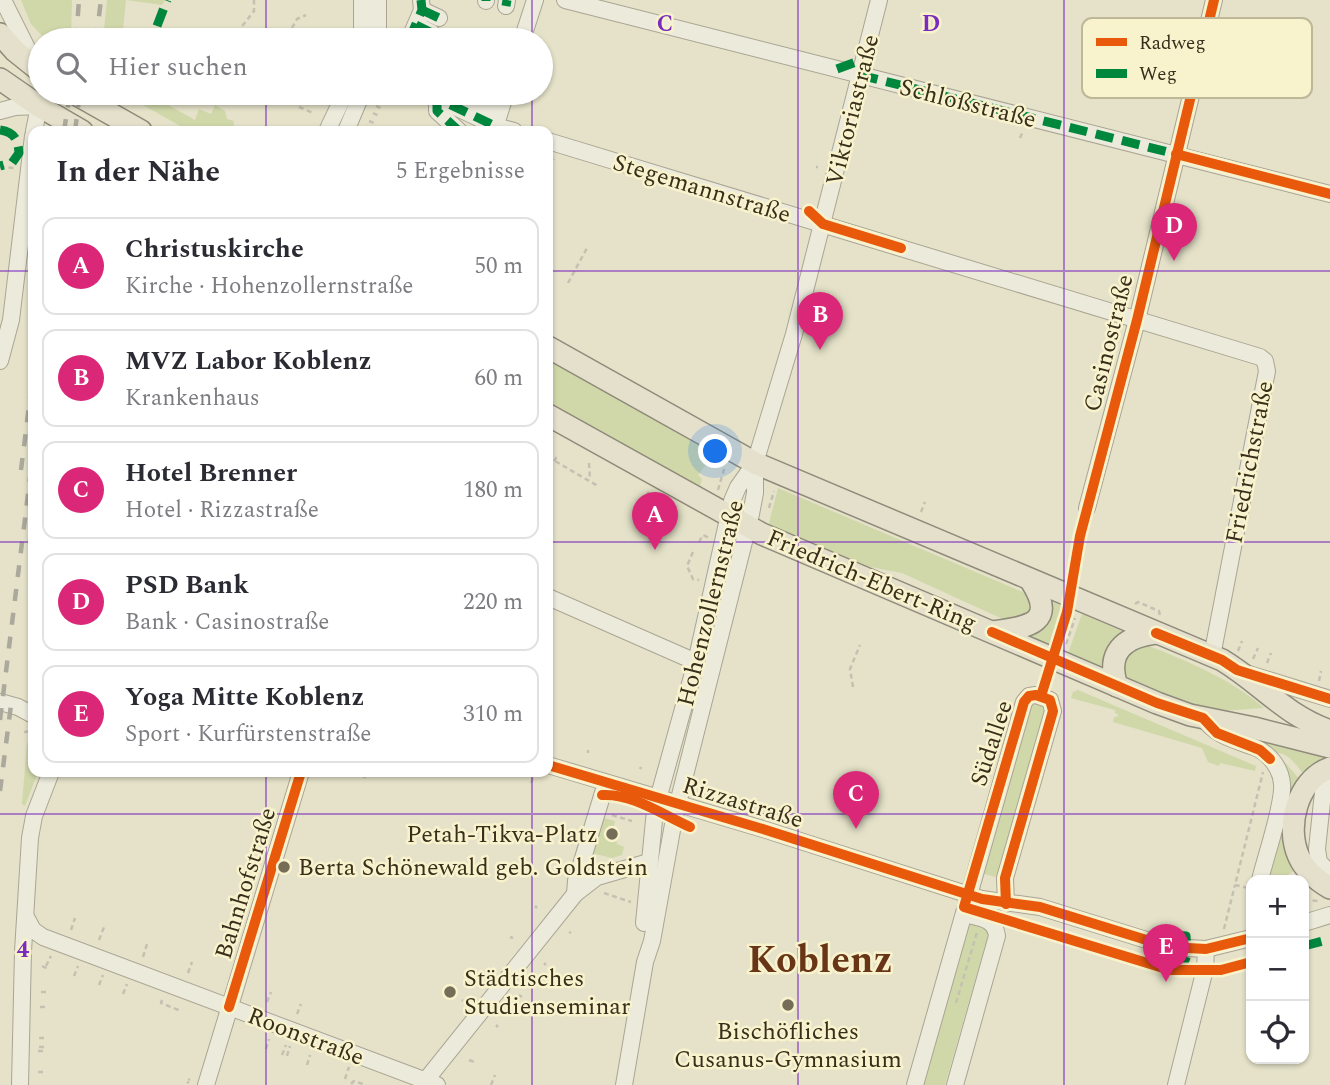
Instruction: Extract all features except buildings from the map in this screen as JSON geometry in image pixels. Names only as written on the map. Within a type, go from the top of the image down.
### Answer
[{"type":"main road","points":[[0,34],[28,61]]},
{"type":"main road","points":[[0,79],[28,98]]},
{"type":"main road","points":[[95,105],[132,126]]},
{"type":"main road","points":[[39,106],[73,126]]},
{"type":"main road","points":[[553,350],[755,463],[1031,581],[1074,604],[1212,656],[1243,661],[1289,712],[1330,731]]},
{"type":"main road","name":"Friedrich-Ebert-Ring","points":[[553,418],[738,521],[992,632],[1057,656],[1176,711],[1330,747]]},
{"type":"main road","points":[[992,632],[1025,626],[1040,615],[1043,604],[1031,581]]},
{"type":"main road","points":[[1117,686],[1113,666],[1119,649],[1134,638],[1156,633]]},
{"type":"main road","points":[[1330,768],[1315,776],[1302,792],[1294,819],[1294,831],[1298,856],[1314,876],[1330,888]]},
{"type":"street","points":[[3,0],[28,49]]},
{"type":"street","points":[[362,0],[362,28]]},
{"type":"street","points":[[378,0],[378,28]]},
{"type":"street","points":[[526,28],[535,0]]},
{"type":"street","name":"Schloßstraße","points":[[565,0],[1330,194]]},
{"type":"street","name":"Viktoriastraße","points":[[755,463],[791,346],[879,0]]},
{"type":"street","name":"Casinostraße","points":[[1210,18],[1214,0]]},
{"type":"street","name":"Casinostraße","points":[[1087,508],[1190,98]]},
{"type":"street","points":[[329,126],[339,105]]},
{"type":"street","points":[[348,126],[357,105]]},
{"type":"street","points":[[469,105],[492,122]]},
{"type":"street","points":[[492,122],[500,105]]},
{"type":"street","points":[[0,111],[39,106],[35,126]]},
{"type":"street","points":[[441,116],[492,122]]},
{"type":"street","name":"Stegemannstraße","points":[[553,143],[1136,320]]},
{"type":"street","points":[[0,361],[11,320],[28,183]]},
{"type":"street","name":"Friedrichstraße","points":[[1136,320],[1260,357],[1267,366],[1212,656]]},
{"type":"street","name":"Hohenzollernstraße","points":[[624,1085],[645,962],[652,941],[738,521],[738,487],[755,463]]},
{"type":"street","name":"Hohenzollernstraße","points":[[645,962],[643,940],[652,825],[738,521]]},
{"type":"street","points":[[553,599],[696,662]]},
{"type":"street","points":[[1243,661],[1330,699]]},
{"type":"street","name":"Südallee","points":[[915,1085],[1024,702],[1029,696],[1036,695],[1050,701],[1053,711],[1005,878],[1006,904]]},
{"type":"street","points":[[0,700],[28,701]]},
{"type":"street","points":[[0,700],[28,712]]},
{"type":"street","points":[[1203,718],[1217,733],[1264,753],[1281,776],[1281,798],[1257,875]]},
{"type":"street","name":"Rizzastraße","points":[[553,772],[606,783],[968,894],[1006,904],[1040,907],[1169,947],[1206,949],[1246,939]]},
{"type":"street","points":[[20,1085],[32,823],[49,777]]},
{"type":"street","name":"Bahnhofstraße","points":[[206,1085],[299,777]]},
{"type":"street","points":[[575,894],[606,783]]},
{"type":"street","points":[[1330,783],[1323,792],[1317,849],[1319,863],[1330,873]]},
{"type":"street","points":[[428,1084],[575,894],[597,877],[649,862]]},
{"type":"street","points":[[955,1085],[997,936],[994,925],[964,914]]},
{"type":"street","points":[[1309,921],[1330,915]]},
{"type":"street","name":"Roonstraße","points":[[26,917],[33,930],[43,937],[428,1084]]},
{"type":"street","points":[[1176,1085],[1205,970],[1206,949]]},
{"type":"path","points":[[241,28],[254,11],[254,0]]},
{"type":"path","points":[[292,28],[297,19],[306,15]]},
{"type":"path","points":[[363,126],[367,105]]},
{"type":"path","points":[[376,106],[382,109]]},
{"type":"path","points":[[299,107],[317,109],[312,126]]},
{"type":"path","points":[[373,113],[379,116]]},
{"type":"path","points":[[369,121],[376,124]]},
{"type":"path","points":[[568,283],[587,248]]},
{"type":"path","points":[[553,460],[598,486]]},
{"type":"path","points":[[716,494],[726,462]]},
{"type":"path","points":[[589,463],[592,478],[590,481]]},
{"type":"path","points":[[643,502],[649,492]]},
{"type":"path","points":[[920,515],[925,502]]},
{"type":"path","points":[[666,519],[674,506]]},
{"type":"path","points":[[699,542],[703,535],[712,539]]},
{"type":"path","points":[[694,552],[687,566],[693,579],[702,581]]},
{"type":"path","points":[[1140,603],[1158,610]]},
{"type":"path","points":[[1057,656],[1074,604]]},
{"type":"path","points":[[1242,641],[1243,661]]},
{"type":"path","points":[[853,687],[850,669],[860,645]]},
{"type":"path","points":[[1243,661],[1258,648]]},
{"type":"path","points":[[1266,664],[1270,653]]},
{"type":"path","points":[[1319,681],[1321,671]]},
{"type":"path","points":[[1218,933],[1224,929],[1263,771],[1261,766]]},
{"type":"path","points":[[531,783],[536,777]]},
{"type":"path","points":[[597,811],[632,821]]},
{"type":"path","points":[[1235,885],[1246,884]]},
{"type":"path","points":[[600,891],[637,905]]},
{"type":"path","points":[[622,906],[624,900]]},
{"type":"path","points":[[71,930],[75,918]]},
{"type":"path","points":[[955,1008],[981,918]]},
{"type":"path","points":[[99,940],[104,927]]},
{"type":"path","points":[[143,957],[148,944]]},
{"type":"path","points":[[45,967],[51,955]]},
{"type":"path","points":[[188,973],[192,962]]},
{"type":"path","points":[[74,976],[78,965]]},
{"type":"path","points":[[99,985],[103,975]]},
{"type":"path","points":[[123,994],[127,984]]},
{"type":"path","points":[[268,1002],[271,992]]},
{"type":"path","points":[[163,998],[161,1003],[181,1010]]},
{"type":"path","points":[[297,1014],[301,1004]]},
{"type":"path","points":[[40,1007],[45,1007]]},
{"type":"path","points":[[39,1038],[44,1038]]},
{"type":"path","points":[[266,1049],[270,1038]]},
{"type":"path","points":[[284,1056],[288,1045]]},
{"type":"path","points":[[39,1049],[44,1049]]},
{"type":"path","points":[[307,1065],[311,1054]]},
{"type":"path","points":[[469,1060],[477,1063]]},
{"type":"path","points":[[345,1079],[349,1067]]},
{"type":"path","points":[[38,1072],[43,1072]]},
{"type":"path","points":[[491,1085],[495,1075]]},
{"type":"path","points":[[351,1084],[354,1081],[366,1085]]},
{"type":"green space","points":[[21,0],[72,0],[71,28],[35,28]]},
{"type":"green space","points":[[107,0],[126,0],[123,28],[104,28]]},
{"type":"green space","points":[[126,0],[165,0],[162,5]]},
{"type":"green space","points":[[143,105],[168,105],[195,120],[199,109],[211,114],[215,105],[225,111],[227,119],[234,121],[234,126],[180,126]]},
{"type":"green space","points":[[553,362],[719,457],[717,464],[712,462],[710,467],[705,466],[698,475],[702,479],[700,486],[703,487],[700,492],[553,408]]},
{"type":"green space","points":[[778,488],[1025,593],[1033,604],[1029,617],[1007,621],[902,573],[854,564],[768,527]]},
{"type":"green space","points":[[1052,601],[1063,606],[1049,648],[1011,632]]},
{"type":"green space","points":[[1082,614],[1129,634],[1107,670],[1067,656]]},
{"type":"green space","points":[[1147,645],[1223,679],[1264,708],[1221,711],[1192,706],[1127,679],[1123,675],[1125,653]]},
{"type":"green space","points":[[1078,690],[1256,766],[1255,771],[1220,763],[1219,766],[1208,762],[1202,748],[1113,722],[1118,714],[1115,710],[1071,698],[1073,692]]},
{"type":"green space","points":[[1033,702],[1046,707],[1000,878],[979,873],[1026,706]]},
{"type":"green space","points":[[1255,736],[1330,756],[1306,777],[1288,756],[1273,754],[1254,742]]},
{"type":"green space","points":[[27,743],[28,777],[36,777],[25,806],[22,804]]},
{"type":"green space","points":[[1279,759],[1282,759],[1302,782],[1300,867],[1288,875],[1266,875]]},
{"type":"green space","points":[[601,817],[615,821],[612,834],[616,836],[617,844],[624,847],[622,855],[612,858],[591,853]]},
{"type":"green space","points":[[969,919],[991,925],[945,1085],[920,1085]]},
{"type":"railway","points":[[77,28],[79,0]]},
{"type":"railway","points":[[98,28],[101,0]]},
{"type":"railway","points":[[65,126],[68,105]]},
{"type":"railway","points":[[76,126],[78,105]]},
{"type":"railway","points":[[21,470],[28,414]]},
{"type":"railway","points":[[0,720],[28,494]]},
{"type":"railway","points":[[0,791],[11,705]]},
{"type":"marked path","points":[[157,26],[167,0]]},
{"type":"marked path","points":[[414,28],[422,10],[421,0]]},
{"type":"marked path","points":[[506,6],[507,0]]},
{"type":"marked path","points":[[422,10],[439,18]]},
{"type":"marked path","points":[[416,25],[422,28]]},
{"type":"marked path","points":[[837,69],[864,59]]},
{"type":"marked path","points":[[860,75],[1180,155]]},
{"type":"marked path","points":[[437,105],[437,111],[454,126]]},
{"type":"marked path","points":[[451,105],[495,126]]},
{"type":"marked path","points":[[0,130],[9,132],[14,137],[19,153],[12,163],[0,166]]},
{"type":"marked path","points":[[1153,933],[1186,936],[1187,955],[1182,968]]},
{"type":"marked path","points":[[1309,945],[1330,939]]},
{"type":"cycle path","points":[[1210,18],[1214,0]]},
{"type":"cycle path","points":[[1041,696],[1067,612],[1080,536],[1137,320],[1190,98]]},
{"type":"cycle path","points":[[1176,154],[1330,194]]},
{"type":"cycle path","points":[[809,211],[823,224],[901,248]]},
{"type":"cycle path","points":[[992,632],[1157,703],[1203,718],[1217,733],[1260,750],[1270,759]]},
{"type":"cycle path","points":[[1156,633],[1222,660],[1237,670],[1330,699]]},
{"type":"cycle path","points":[[1006,904],[1005,878],[1053,711],[1050,700],[1036,695],[1029,696],[1024,702],[964,907],[1170,970],[1221,970],[1246,963]]},
{"type":"cycle path","points":[[553,766],[766,830],[982,899],[1040,907],[1169,947],[1206,949],[1246,939]]},
{"type":"cycle path","points":[[229,1007],[299,777]]},
{"type":"cycle path","points":[[602,795],[625,797],[690,827]]},
{"type":"place","name":"PSD Bank","points":[[1174,261]]},
{"type":"place","name":"MVZ Labor Koblenz","points":[[820,350]]},
{"type":"place","name":"Christuskirche","points":[[655,550]]},
{"type":"place","name":"Hotel Brenner","points":[[856,829]]},
{"type":"place","name":"Petah-Tikva-Platz","points":[[612,834]]},
{"type":"place","name":"Berta Schönewald geb. Goldstein","points":[[284,867]]},
{"type":"place","name":"Yoga Mitte Koblenz","points":[[1166,982]]},
{"type":"place","name":"Städtisches Studienseminar","points":[[450,992]]},
{"type":"place","name":"Bischöfliches Cusanus-Gymnasium","points":[[788,1005]]},
{"type":"district","name":"Koblenz","points":[[820,959]]}]
